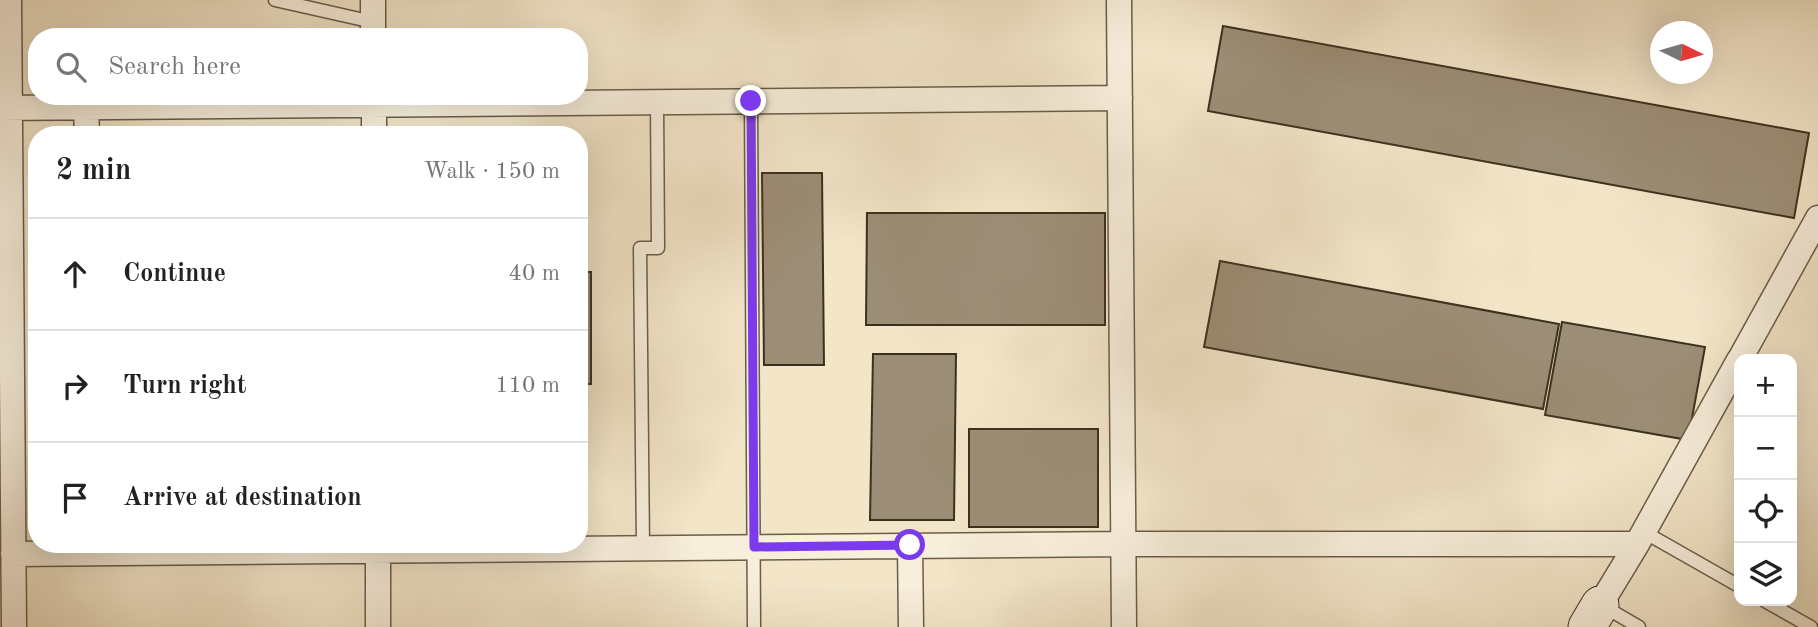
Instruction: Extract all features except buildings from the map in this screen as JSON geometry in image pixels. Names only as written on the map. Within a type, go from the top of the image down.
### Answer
[{"type":"street","points":[[9,0],[5,108],[14,627]]},
{"type":"street","points":[[1119,0],[1124,627]]},
{"type":"street","points":[[588,102],[1120,98]]},
{"type":"street","points":[[5,108],[168,105]]},
{"type":"street","points":[[374,105],[374,126]]},
{"type":"street","points":[[86,107],[87,126]]},
{"type":"street","points":[[1743,354],[1818,218]]},
{"type":"street","points":[[1593,616],[1641,538],[1734,371]]},
{"type":"street","points":[[588,548],[1641,538]]},
{"type":"street","points":[[910,545],[911,627]]},
{"type":"street","points":[[13,554],[28,553]]},
{"type":"street","points":[[378,553],[378,627]]},
{"type":"lane","points":[[275,0],[373,20]]},
{"type":"lane","points":[[751,101],[754,627]]},
{"type":"lane","points":[[643,548],[640,248],[658,248],[657,102]]},
{"type":"lane","points":[[1641,538],[1734,584]]},
{"type":"lane","points":[[1774,606],[1811,627]]},
{"type":"lane","points":[[1593,616],[1639,627]]},
{"type":"route","points":[[751,101],[754,547],[910,545]]}]
